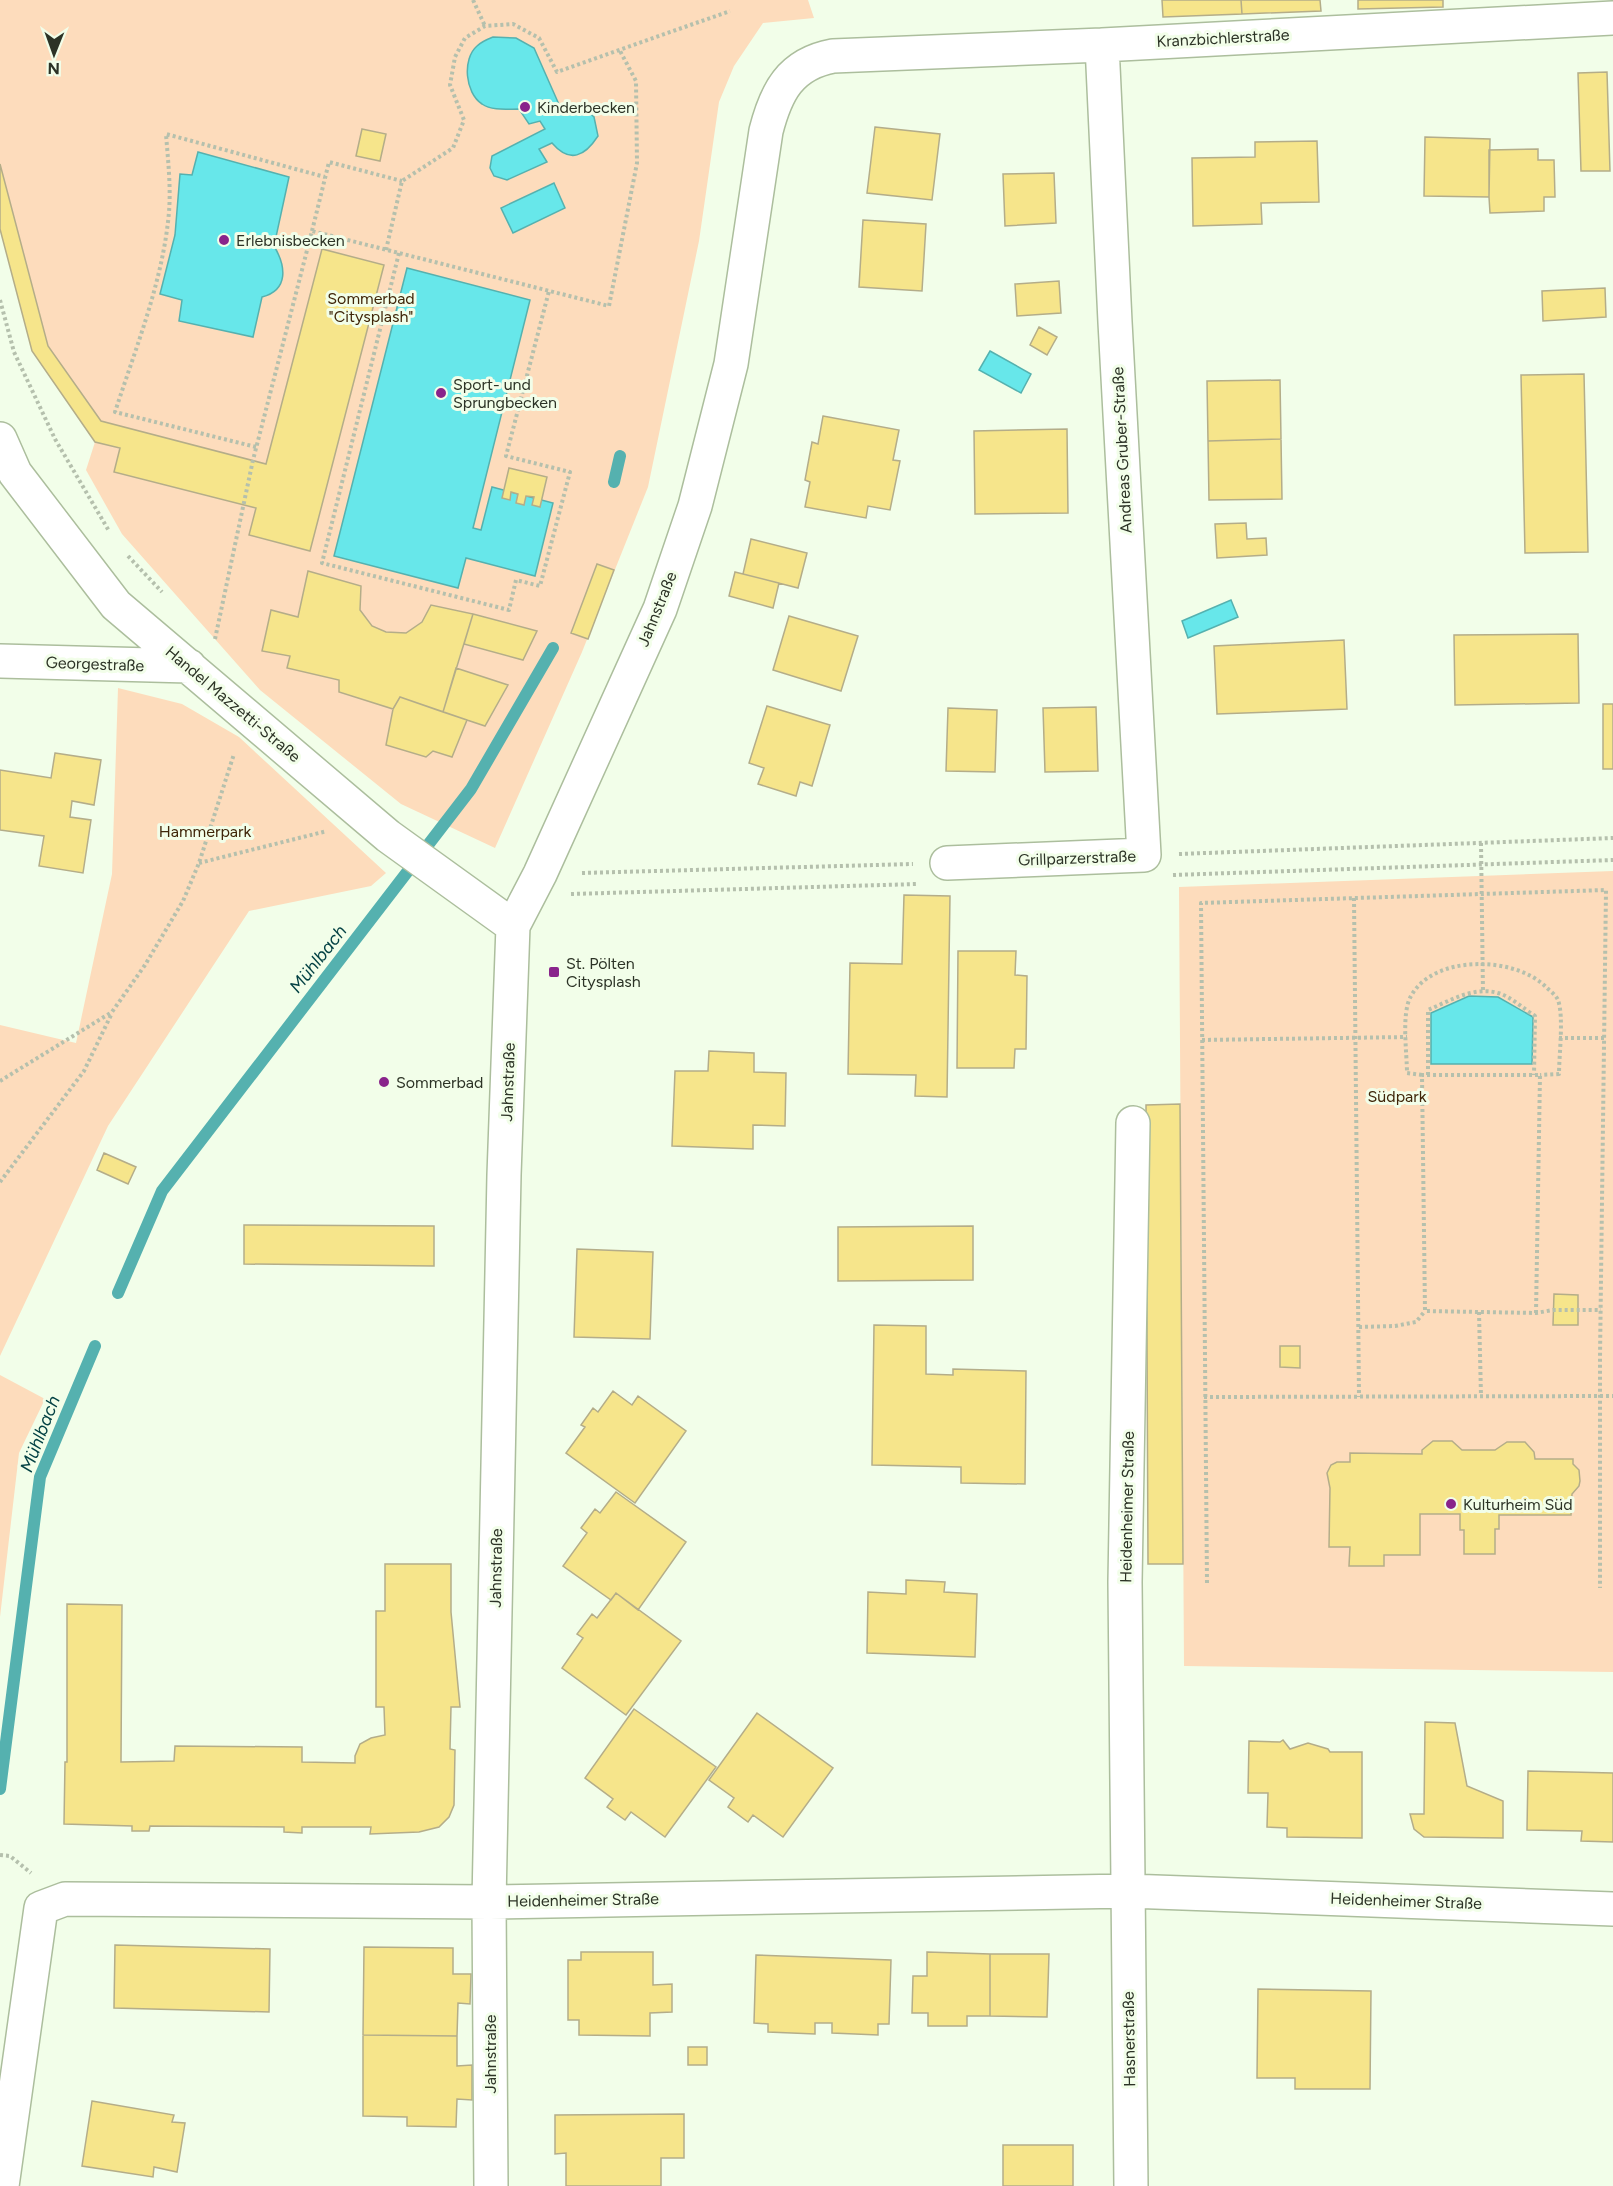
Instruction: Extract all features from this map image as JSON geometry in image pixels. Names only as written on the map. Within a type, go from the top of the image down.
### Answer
[{"type":"street","name":"Kranzbichlerstraße","points":[[833,56],[1102,45],[1571,9],[1613,18]]},
{"type":"street","name":"Andreas Gruber-Straße","points":[[1102,45],[1144,855]]},
{"type":"street","name":"Jahnstraße","points":[[491,2186],[489,1902],[504,1175],[513,926],[540,874],[660,609],[695,506],[731,364],[766,130],[772,107],[790,76],[813,63],[833,56]]},
{"type":"street","name":"Handel Mazzetti-Straße","points":[[0,439],[15,473],[116,605],[201,657],[238,707],[378,828],[513,926]]},
{"type":"street","name":"Georgestraße","points":[[0,661],[201,657]]},
{"type":"street","name":"Grillparzerstraße","points":[[947,863],[1144,855]]},
{"type":"street","name":"Heidenheimer Straße","points":[[1128,1891],[1125,1582],[1133,1123]]},
{"type":"street","name":"Heidenheimer Straße","points":[[2,2186],[41,1908],[65,1899],[489,1902],[1128,1891],[1613,1909]]},
{"type":"street","name":"Hasnerstraße","points":[[1128,1891],[1131,2186]]},
{"type":"path","points":[[474,0],[485,26]]},
{"type":"path","points":[[386,250],[402,181],[453,148],[464,120],[450,85],[455,57],[465,38],[485,26],[513,24],[539,38],[557,72],[730,11]]},
{"type":"path","points":[[312,231],[609,306],[637,163],[636,81],[619,49]]},
{"type":"path","points":[[256,447],[115,412],[150,302],[164,244],[169,212],[166,134],[325,177]]},
{"type":"path","points":[[201,657],[329,162],[402,181]]},
{"type":"path","points":[[399,253],[322,563],[509,609],[516,580],[540,586],[570,472],[507,456],[549,291]]},
{"type":"path","points":[[0,300],[14,352],[55,439],[111,534]]},
{"type":"path","points":[[124,552],[165,595]]},
{"type":"path","points":[[0,1182],[36,1131],[84,1071],[112,1012],[145,965],[183,901],[199,863],[226,784],[239,737],[238,707]]},
{"type":"path","points":[[199,863],[378,828]]},
{"type":"path","name":"Grillparzerstraße","points":[[1144,855],[1613,838]]},
{"type":"path","points":[[1481,843],[1483,992]]},
{"type":"path","points":[[540,874],[947,863]]},
{"type":"path","points":[[1207,1583],[1201,903],[1606,890],[1600,1588]]},
{"type":"path","points":[[1354,898],[1359,1397]]},
{"type":"path","points":[[1483,963],[1511,967],[1540,981],[1557,998],[1560,1010],[1559,1074],[1422,1075],[1407,1073],[1407,1037],[1407,1008],[1411,995],[1425,979],[1453,967],[1483,963]]},
{"type":"path","points":[[1428,1075],[1428,1010],[1468,994],[1483,992],[1498,993],[1535,1016],[1537,1075],[1536,1313]]},
{"type":"path","points":[[0,1081],[112,1012]]},
{"type":"path","points":[[1202,1040],[1407,1037]]},
{"type":"path","points":[[1559,1038],[1605,1038]]},
{"type":"path","points":[[1359,1327],[1395,1326],[1416,1322],[1425,1311],[1422,1075]]},
{"type":"path","points":[[1425,1311],[1536,1313],[1601,1310]]},
{"type":"path","points":[[1479,1312],[1481,1396]]},
{"type":"path","points":[[1204,1396],[1613,1396]]},
{"type":"path","points":[[0,1855],[10,1856]]},
{"type":"green space","name":"Sommerbad \"Citysplash\"","points":[[0,0],[808,0],[814,18],[763,23],[734,66],[719,102],[699,241],[648,487],[582,652],[495,848],[401,804],[260,690],[122,534],[86,470],[95,442],[32,351],[0,229]]},
{"type":"green space","name":"Hammerpark","points":[[118,688],[182,704],[239,737],[386,873],[371,886],[249,911],[108,1126],[0,1356],[0,1025],[76,1043],[112,874]]},
{"type":"green space","name":"Südpark","points":[[1613,871],[1613,1672],[1184,1666],[1179,887]]},
{"type":"green space","points":[[0,1375],[45,1399],[19,1453],[0,1617]]},
{"type":"water","name":"Kinderbecken","points":[[493,37],[516,38],[534,48],[561,109],[581,105],[594,117],[598,136],[582,153],[565,154],[552,143],[539,149],[547,162],[507,180],[494,176],[490,168],[492,156],[545,129],[540,121],[529,124],[519,109],[490,108],[482,104],[472,92],[467,76],[469,59],[477,46]]},
{"type":"water","name":"Erlebnisbecken","points":[[198,152],[289,177],[274,246],[281,261],[283,276],[277,289],[262,297],[253,337],[179,321],[182,300],[160,294],[175,235],[180,174],[192,175]]},
{"type":"water","points":[[554,183],[565,208],[513,233],[501,208]]},
{"type":"water","name":"Sport- und Sprungbecken","points":[[407,268],[530,300],[473,528],[481,530],[492,487],[553,503],[535,576],[466,558],[458,588],[334,556]]},
{"type":"water","points":[[990,351],[1031,374],[1021,393],[979,370]]},
{"type":"water","points":[[1231,600],[1238,617],[1188,638],[1182,621]]},
{"type":"water","points":[[1469,996],[1498,997],[1533,1017],[1532,1064],[1431,1064],[1431,1013]]},
{"type":"building","points":[[1162,0],[1241,0],[1242,14],[1163,17]]},
{"type":"building","points":[[1241,0],[1320,0],[1321,11],[1242,14]]},
{"type":"building","points":[[1358,0],[1443,0],[1443,7],[1358,9]]},
{"type":"building","points":[[1607,72],[1610,171],[1581,171],[1578,73]]},
{"type":"building","points":[[875,127],[940,134],[932,200],[867,193]]},
{"type":"building","points":[[362,129],[386,134],[380,161],[356,156]]},
{"type":"building","points":[[1425,137],[1490,139],[1489,197],[1424,196]]},
{"type":"building","points":[[1317,141],[1319,202],[1261,203],[1262,224],[1193,226],[1192,158],[1255,157],[1255,142]]},
{"type":"building","points":[[1538,149],[1538,160],[1554,160],[1555,197],[1544,197],[1544,211],[1490,213],[1489,150]]},
{"type":"building","points":[[0,164],[48,346],[101,421],[266,464],[322,249],[384,265],[310,551],[249,535],[256,508],[114,472],[120,448],[95,442],[32,351],[0,229]]},
{"type":"building","points":[[1054,173],[1056,223],[1005,226],[1003,174]]},
{"type":"building","points":[[863,220],[926,224],[922,291],[859,287]]},
{"type":"building","points":[[1059,281],[1061,313],[1017,316],[1015,284]]},
{"type":"building","points":[[1605,288],[1606,317],[1543,321],[1542,291]]},
{"type":"building","points":[[1039,327],[1057,337],[1047,355],[1030,345]]},
{"type":"building","points":[[1584,374],[1588,552],[1525,553],[1521,375]]},
{"type":"building","points":[[1280,380],[1281,439],[1208,441],[1207,381]]},
{"type":"building","points":[[823,416],[899,430],[893,460],[900,461],[890,510],[868,506],[866,518],[805,507],[810,482],[805,480],[812,442],[818,444]]},
{"type":"building","points":[[1067,429],[1068,513],[975,514],[974,431]]},
{"type":"building","points":[[1281,439],[1282,499],[1209,500],[1208,441]]},
{"type":"building","points":[[509,468],[547,477],[540,507],[532,505],[534,497],[526,496],[524,505],[516,503],[518,494],[511,492],[510,500],[502,498]]},
{"type":"building","points":[[1246,523],[1247,539],[1266,538],[1267,555],[1217,558],[1215,524]]},
{"type":"building","points":[[751,539],[807,553],[798,588],[743,574]]},
{"type":"building","points":[[597,564],[614,570],[588,639],[571,633]]},
{"type":"building","points":[[308,571],[361,586],[360,610],[372,626],[386,632],[406,633],[422,622],[431,605],[473,614],[443,712],[400,697],[393,709],[339,692],[339,680],[287,668],[290,656],[262,651],[271,610],[298,617]]},
{"type":"building","points":[[735,572],[779,583],[773,608],[729,596]]},
{"type":"building","points":[[473,614],[537,631],[523,660],[464,644]]},
{"type":"building","points":[[789,616],[858,636],[841,691],[773,670]]},
{"type":"building","points":[[1578,634],[1579,703],[1455,705],[1454,635]]},
{"type":"building","points":[[1344,640],[1347,709],[1217,714],[1214,646]]},
{"type":"building","points":[[456,668],[508,685],[485,726],[443,712]]},
{"type":"building","points":[[400,697],[467,720],[452,757],[433,751],[426,757],[386,745],[393,709]]},
{"type":"building","points":[[1603,704],[1613,704],[1613,769],[1603,769]]},
{"type":"building","points":[[767,706],[830,725],[812,786],[800,782],[796,796],[758,784],[764,768],[749,763]]},
{"type":"building","points":[[1096,707],[1098,771],[1045,772],[1043,708]]},
{"type":"building","points":[[948,708],[997,710],[995,772],[946,771]]},
{"type":"building","points":[[55,753],[101,760],[94,805],[72,801],[70,817],[91,820],[83,873],[39,866],[44,836],[0,830],[0,770],[51,778]]},
{"type":"building","points":[[904,895],[950,896],[947,1097],[915,1096],[916,1075],[848,1074],[850,963],[902,964]]},
{"type":"building","points":[[958,951],[1016,951],[1015,975],[1027,976],[1026,1049],[1015,1049],[1014,1068],[957,1068]]},
{"type":"building","points":[[709,1051],[754,1053],[754,1072],[786,1073],[785,1126],[753,1125],[753,1149],[672,1146],[675,1071],[708,1071]]},
{"type":"building","points":[[1180,1104],[1183,1564],[1148,1564],[1146,1105]]},
{"type":"building","points":[[104,1153],[136,1167],[128,1184],[97,1170]]},
{"type":"building","points":[[244,1225],[434,1226],[434,1266],[244,1264]]},
{"type":"building","points":[[973,1226],[973,1280],[838,1281],[838,1227]]},
{"type":"building","points":[[577,1249],[653,1252],[650,1339],[574,1337]]},
{"type":"building","points":[[1554,1294],[1578,1295],[1578,1325],[1553,1325]]},
{"type":"building","points":[[874,1325],[926,1326],[926,1374],[953,1375],[953,1369],[1026,1371],[1025,1484],[961,1483],[961,1467],[872,1465]]},
{"type":"building","points":[[1280,1346],[1300,1346],[1300,1368],[1280,1367]]},
{"type":"building","points":[[613,1391],[632,1405],[638,1396],[686,1431],[635,1503],[566,1453],[585,1427],[581,1425],[593,1408],[598,1412]]},
{"type":"building","name":"Kulturheim Süd","points":[[1433,1441],[1452,1441],[1462,1450],[1495,1450],[1507,1442],[1525,1442],[1534,1452],[1535,1459],[1573,1459],[1573,1464],[1579,1470],[1580,1481],[1572,1494],[1571,1515],[1499,1515],[1499,1529],[1495,1529],[1495,1554],[1464,1554],[1464,1530],[1460,1530],[1460,1514],[1420,1514],[1420,1555],[1384,1555],[1384,1566],[1349,1566],[1350,1547],[1329,1547],[1330,1488],[1327,1473],[1331,1465],[1337,1462],[1350,1462],[1350,1453],[1422,1454],[1422,1450]]},
{"type":"building","points":[[616,1492],[686,1542],[638,1610],[616,1593],[611,1600],[563,1566],[587,1533],[581,1528],[595,1509],[600,1513]]},
{"type":"building","points":[[385,1564],[451,1564],[451,1612],[460,1707],[451,1707],[450,1749],[455,1750],[454,1805],[449,1817],[439,1827],[419,1832],[370,1834],[371,1827],[302,1827],[302,1833],[284,1832],[284,1827],[150,1826],[149,1831],[132,1831],[132,1826],[64,1824],[65,1762],[67,1762],[67,1604],[122,1605],[121,1762],[174,1761],[175,1746],[302,1747],[302,1762],[355,1763],[360,1744],[371,1738],[385,1735],[384,1707],[376,1707],[376,1611],[385,1611]]},
{"type":"building","points":[[906,1580],[945,1582],[944,1592],[977,1594],[975,1657],[867,1653],[868,1592],[906,1594]]},
{"type":"building","points":[[616,1593],[681,1641],[626,1715],[562,1668],[583,1638],[577,1634],[592,1614],[597,1618]]},
{"type":"building","points":[[634,1709],[716,1767],[665,1837],[631,1812],[625,1820],[607,1807],[613,1799],[585,1778]]},
{"type":"building","points":[[757,1713],[833,1768],[783,1837],[753,1815],[748,1822],[728,1807],[734,1798],[709,1780]]},
{"type":"building","points":[[1425,1722],[1455,1723],[1467,1786],[1503,1801],[1503,1838],[1424,1837],[1414,1829],[1410,1814],[1424,1814]]},
{"type":"building","points":[[1283,1740],[1290,1749],[1308,1743],[1328,1749],[1330,1752],[1362,1752],[1362,1838],[1287,1837],[1287,1828],[1267,1827],[1268,1793],[1248,1793],[1249,1741],[1280,1742]]},
{"type":"building","points":[[1528,1771],[1613,1773],[1613,1842],[1581,1841],[1582,1831],[1527,1830]]},
{"type":"building","points":[[115,1945],[270,1949],[269,2012],[114,2008]]},
{"type":"building","points":[[364,1947],[453,1948],[453,1974],[471,1974],[470,2004],[458,2003],[457,2036],[363,2035]]},
{"type":"building","points":[[581,1952],[653,1952],[653,1985],[672,1984],[672,2012],[650,2013],[650,2036],[579,2035],[579,2020],[568,2020],[568,1960],[581,1960]]},
{"type":"building","points":[[927,1952],[990,1954],[990,2016],[967,2016],[967,2026],[928,2026],[928,2013],[912,2013],[913,1976],[927,1976]]},
{"type":"building","points":[[990,1954],[1049,1954],[1047,2017],[990,2016]]},
{"type":"building","points":[[756,1955],[891,1960],[889,2024],[878,2024],[878,2035],[832,2033],[832,2023],[815,2023],[815,2034],[768,2032],[768,2024],[754,2023]]},
{"type":"building","points":[[1258,1989],[1371,1991],[1370,2089],[1295,2089],[1295,2078],[1257,2078]]},
{"type":"building","points":[[363,2035],[457,2036],[457,2066],[472,2065],[472,2100],[457,2099],[456,2127],[407,2126],[407,2117],[363,2116]]},
{"type":"building","points":[[688,2047],[707,2047],[707,2065],[688,2065]]},
{"type":"building","points":[[92,2101],[174,2115],[172,2122],[185,2123],[177,2172],[154,2167],[153,2177],[82,2166]]},
{"type":"building","points":[[684,2114],[684,2158],[661,2158],[661,2186],[566,2186],[566,2153],[555,2154],[555,2115]]},
{"type":"building","points":[[1003,2145],[1073,2145],[1073,2186],[1003,2186]]},
{"type":"waterway","name":"Mühlbach","points":[[614,482],[620,456]]},
{"type":"waterway","name":"Mühlbach","points":[[118,1293],[162,1191],[471,789],[553,648]]},
{"type":"waterway","name":"Mühlbach","points":[[0,1789],[40,1477],[95,1346]]},
{"type":"place","name":"Kinderbecken","points":[[525,107]]},
{"type":"place","name":"Erlebnisbecken","points":[[224,240]]},
{"type":"place","name":"Sport- und Sprungbecken","points":[[441,393]]},
{"type":"place","name":"St. Pölten Citysplash","points":[[554,972]]},
{"type":"place","name":"Sommerbad","points":[[384,1082]]},
{"type":"place","name":"Kulturheim Süd","points":[[1451,1504]]}]
